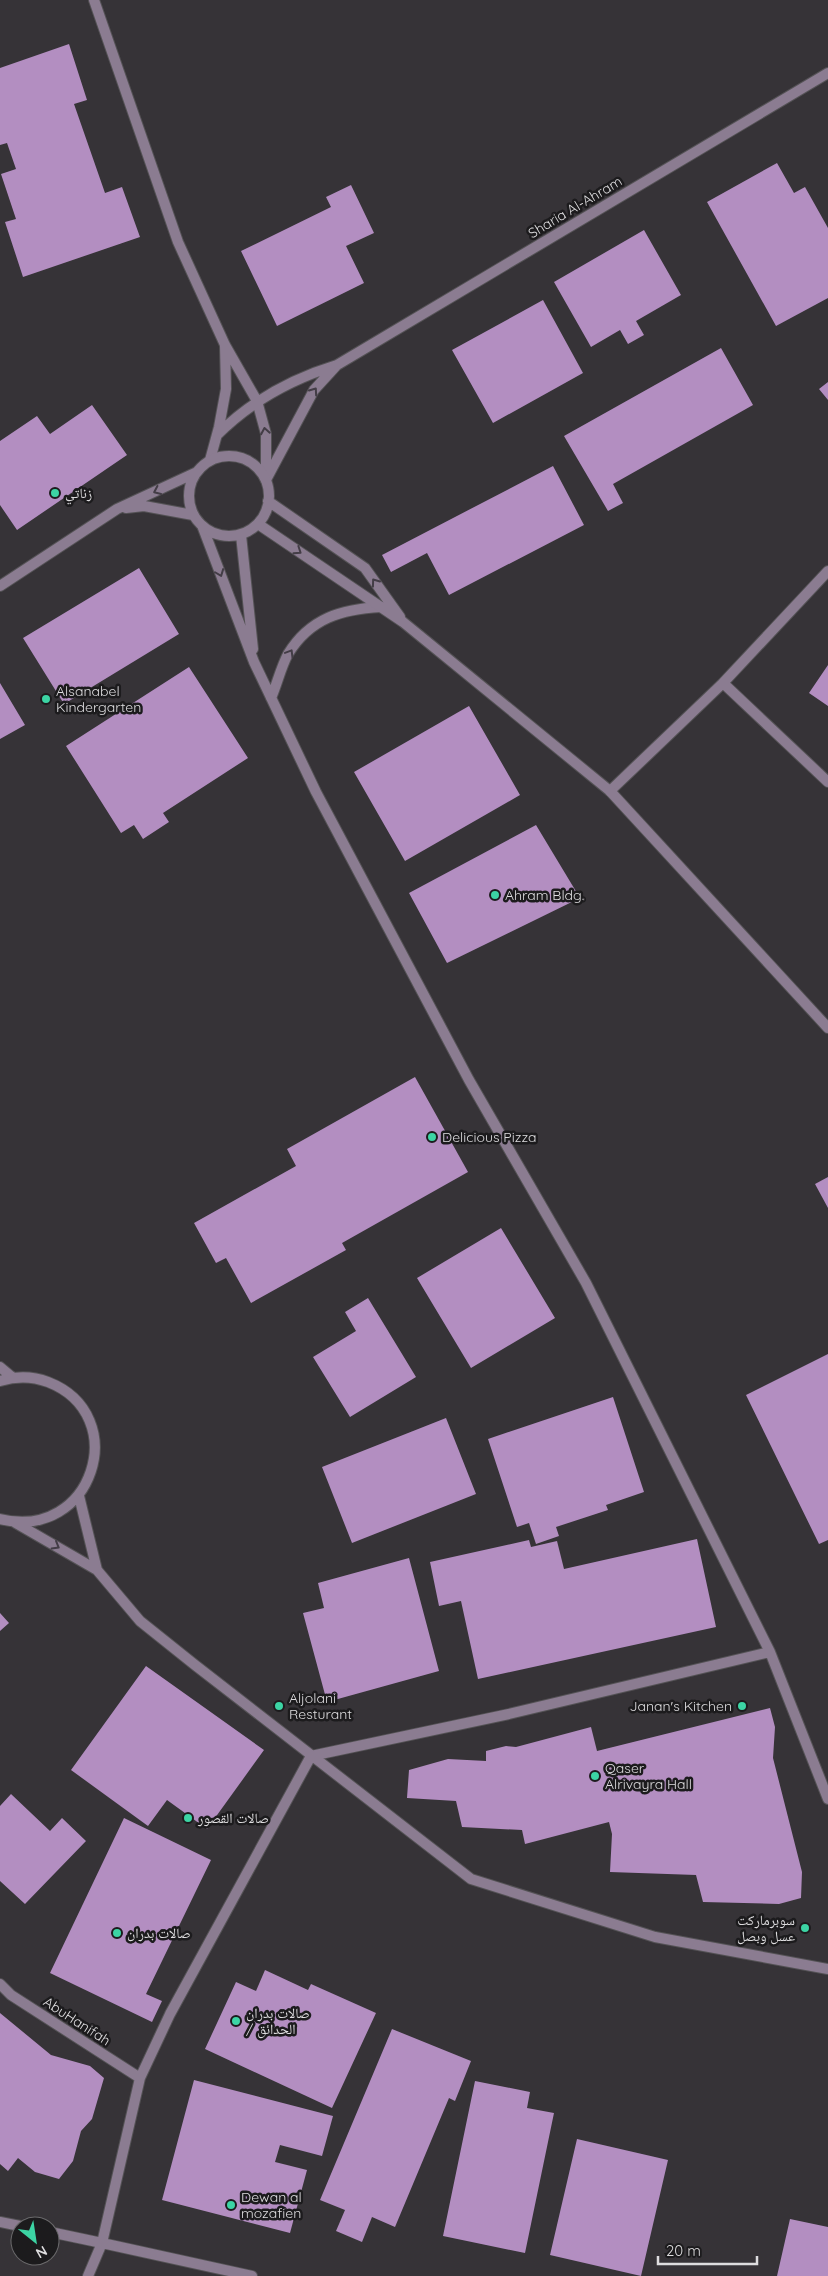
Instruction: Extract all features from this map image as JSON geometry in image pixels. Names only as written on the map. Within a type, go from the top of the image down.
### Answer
[{"type":"street","points":[[94,0],[178,242],[225,344],[257,401],[266,434],[266,480],[269,493],[263,518],[258,524],[241,535],[222,535],[203,528]]},
{"type":"street","name":"Sharia Al-Ahram","points":[[337,365],[828,73]]},
{"type":"street","points":[[210,460],[226,389],[225,344]]},
{"type":"street","points":[[217,434],[236,416],[257,401],[307,374],[337,365]]},
{"type":"street","points":[[266,480],[314,390],[337,365]]},
{"type":"street","points":[[0,586],[117,509],[197,472],[210,460],[222,456],[236,456],[248,460],[259,469],[266,480]]},
{"type":"street","points":[[197,472],[188,492],[189,506],[203,528],[254,662],[271,698],[316,792],[468,1080],[586,1283],[770,1652],[828,1800]]},
{"type":"street","points":[[268,501],[365,568],[403,622]]},
{"type":"street","points":[[117,509],[144,506],[193,515]]},
{"type":"street","points":[[258,524],[403,622],[610,792],[828,1028]]},
{"type":"street","points":[[241,535],[254,662]]},
{"type":"street","points":[[610,792],[723,683],[828,571]]},
{"type":"street","points":[[271,698],[288,655],[303,635],[321,621],[339,613],[358,608],[382,608]]},
{"type":"street","points":[[723,683],[828,782]]},
{"type":"street","points":[[0,1367],[12,1377]]},
{"type":"street","points":[[0,1381],[12,1377],[37,1378],[60,1387],[79,1404],[91,1425],[95,1450],[91,1474],[79,1496],[59,1512],[38,1521],[14,1522],[0,1519]]},
{"type":"street","points":[[79,1496],[96,1570]]},
{"type":"street","points":[[14,1522],[96,1570],[140,1621],[471,1879],[655,1937],[828,1969]]},
{"type":"street","points":[[88,2276],[102,2243],[140,2078],[170,2014],[311,1756],[509,1714],[770,1652]]},
{"type":"street","name":"AbuHanifah","points":[[0,1984],[11,1995],[140,2078]]},
{"type":"street","points":[[60,2234],[252,2276]]},
{"type":"building","points":[[69,44],[87,100],[74,104],[105,193],[122,187],[140,237],[23,277],[5,222],[16,219],[1,174],[16,169],[7,143],[0,145],[0,68]]},
{"type":"building","points":[[777,163],[794,193],[805,187],[828,228],[828,298],[776,326],[707,202]]},
{"type":"building","points":[[351,185],[374,233],[346,246],[364,283],[277,326],[241,251],[331,207],[326,197]]},
{"type":"building","points":[[644,230],[681,295],[636,321],[644,335],[628,344],[620,330],[591,347],[554,282]]},
{"type":"building","points":[[543,300],[583,373],[493,423],[452,350]]},
{"type":"building","points":[[721,348],[753,405],[613,484],[623,503],[608,511],[564,436]]},
{"type":"building","points":[[828,382],[828,400],[819,389]]},
{"type":"building","points":[[92,405],[127,455],[17,530],[0,505],[0,441],[37,416],[50,434]]},
{"type":"building","points":[[553,466],[584,525],[449,595],[427,553],[391,572],[382,555]]},
{"type":"building","points":[[139,568],[179,634],[64,704],[23,638]]},
{"type":"building","points":[[828,665],[828,706],[809,693]]},
{"type":"building","points":[[189,667],[248,758],[163,813],[169,822],[143,839],[134,825],[121,833],[66,746]]},
{"type":"building","points":[[0,683],[25,725],[0,739]]},
{"type":"building","points":[[469,706],[520,795],[405,861],[354,772]]},
{"type":"building","name":"Ahram Bldg.","points":[[536,825],[580,898],[447,963],[409,893]]},
{"type":"building","points":[[415,1077],[468,1172],[342,1243],[346,1250],[251,1303],[226,1258],[216,1263],[194,1223],[296,1166],[287,1149]]},
{"type":"building","points":[[828,1177],[828,1208],[815,1184]]},
{"type":"building","points":[[501,1228],[555,1318],[471,1368],[417,1278]]},
{"type":"building","points":[[368,1298],[416,1377],[350,1417],[313,1357],[356,1331],[345,1312]]},
{"type":"building","points":[[828,1354],[828,1540],[819,1544],[746,1395]]},
{"type":"building","points":[[613,1397],[644,1492],[606,1505],[608,1510],[556,1527],[559,1536],[536,1544],[529,1523],[517,1527],[488,1439]]},
{"type":"building","points":[[446,1418],[476,1494],[352,1543],[322,1467]]},
{"type":"building","points":[[697,1539],[716,1627],[478,1679],[461,1601],[439,1606],[430,1562],[529,1540],[531,1547],[557,1541],[564,1569]]},
{"type":"building","points":[[409,1558],[439,1671],[327,1702],[303,1613],[324,1608],[318,1583]]},
{"type":"building","points":[[0,1613],[9,1623],[0,1631]]},
{"type":"building","points":[[146,1666],[264,1750],[207,1829],[167,1800],[148,1826],[71,1770]]},
{"type":"building","points":[[770,1708],[775,1727],[773,1758],[802,1872],[801,1898],[779,1904],[703,1902],[696,1875],[610,1872],[612,1834],[609,1822],[525,1844],[522,1830],[462,1827],[456,1801],[407,1798],[409,1770],[448,1759],[486,1761],[486,1751],[506,1746],[516,1747],[591,1727],[597,1751]]},
{"type":"building","points":[[11,1794],[50,1831],[62,1818],[86,1841],[25,1904],[0,1881],[0,1806]]},
{"type":"building","points":[[124,1818],[211,1860],[146,1994],[162,2001],[152,2022],[50,1973]]},
{"type":"building","points":[[265,1970],[308,1990],[311,1984],[376,2013],[332,2108],[205,2049],[236,1982],[256,1991]]},
{"type":"building","points":[[0,2013],[51,2055],[90,2066],[104,2078],[92,2119],[81,2131],[73,2161],[59,2179],[35,2172],[18,2158],[8,2171],[0,2164]]},
{"type":"building","points":[[392,2029],[471,2061],[455,2101],[449,2098],[395,2227],[372,2217],[362,2242],[336,2231],[345,2210],[320,2200]]},
{"type":"building","points":[[194,2080],[333,2116],[322,2156],[280,2145],[275,2162],[307,2170],[290,2233],[162,2200]]},
{"type":"building","points":[[475,2081],[530,2092],[527,2108],[554,2113],[525,2253],[443,2236]]},
{"type":"building","points":[[577,2139],[668,2160],[641,2276],[550,2255]]},
{"type":"building","points":[[790,2219],[828,2227],[828,2276],[777,2276]]},
{"type":"place","name":"زناتي","points":[[55,493]]},
{"type":"place","name":"Alsanabel Kindergarten","points":[[46,699]]},
{"type":"place","name":"Ahram Bldg.","points":[[495,895]]},
{"type":"place","name":"Delicious Pizza","points":[[432,1137]]},
{"type":"place","name":"Aljolani Resturant","points":[[279,1706]]},
{"type":"place","name":"Janan's Kitchen","points":[[742,1706]]},
{"type":"place","name":"Qaser Alrivayra Hall","points":[[595,1776]]},
{"type":"place","name":"صالات القصور","points":[[188,1818]]},
{"type":"place","name":"سوبرماركت عسل وبصل","points":[[805,1928]]},
{"type":"place","name":"صالات بدران","points":[[117,1933]]},
{"type":"place","name":"صالات بدران / الحدائق","points":[[236,2021]]},
{"type":"place","name":"Dewan al mozafien","points":[[231,2205]]}]
